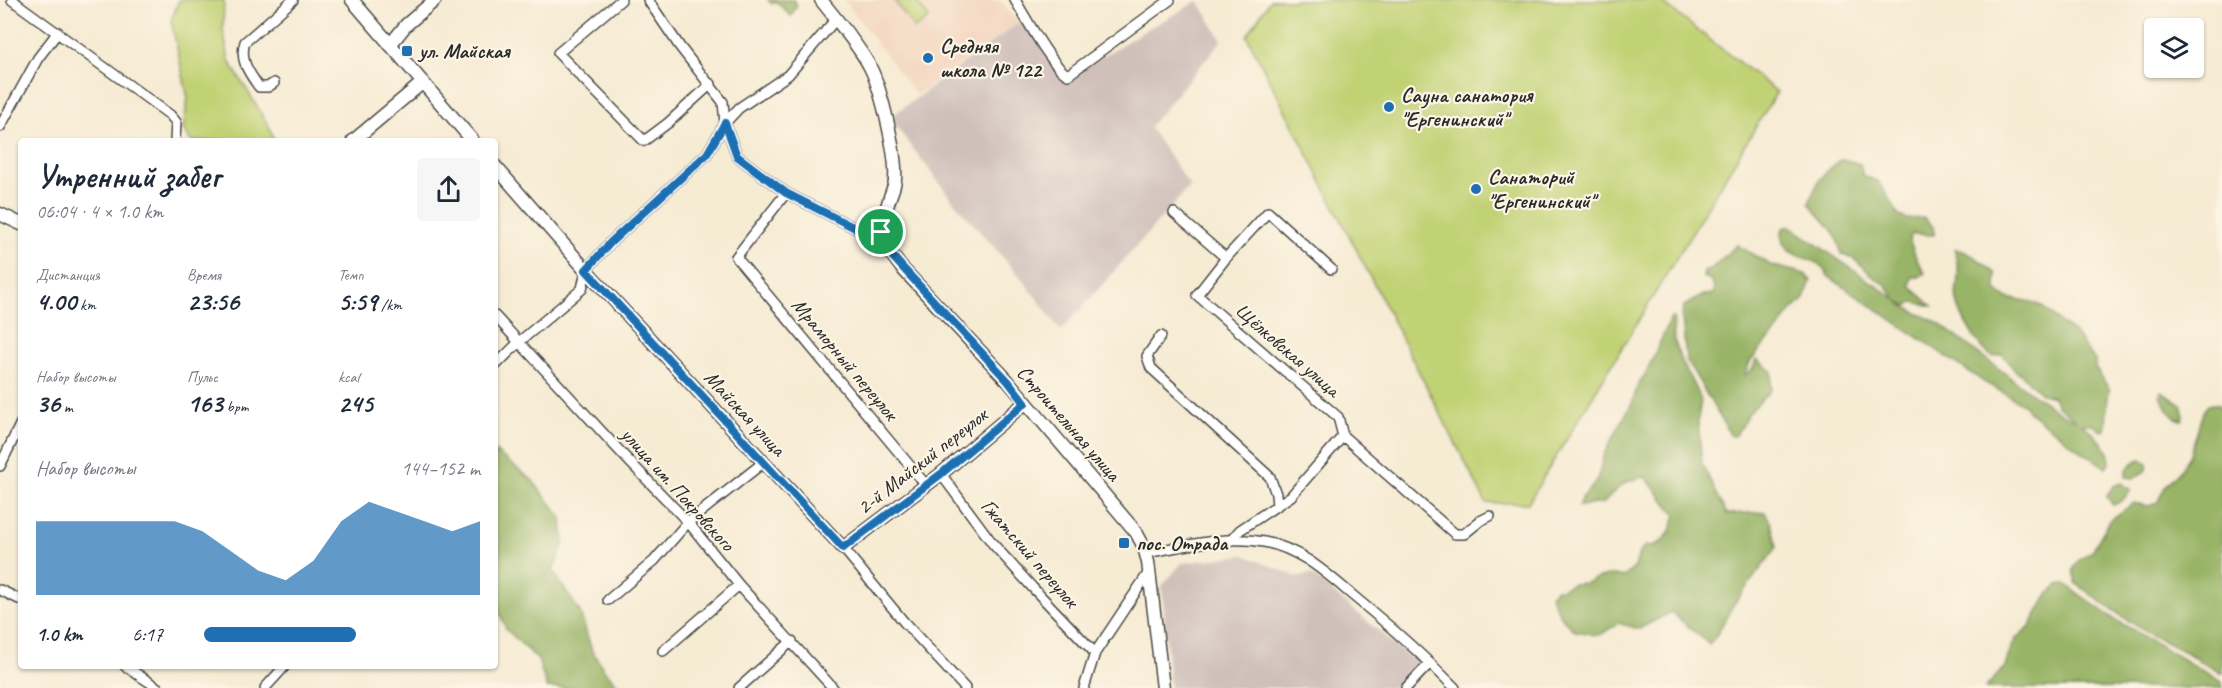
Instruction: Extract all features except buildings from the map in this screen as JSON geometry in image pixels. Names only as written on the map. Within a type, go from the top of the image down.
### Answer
[{"type":"street","points":[[12,0],[170,115],[176,123],[175,138]]},
{"type":"street","points":[[274,83],[268,87],[259,87],[243,60],[243,48],[245,42],[293,0]]},
{"type":"street","points":[[352,0],[470,138]]},
{"type":"street","points":[[390,45],[406,25],[435,0]]},
{"type":"street","points":[[621,0],[558,52],[644,141],[668,123],[711,84]]},
{"type":"street","points":[[648,0],[680,47],[723,102],[725,123],[737,156],[786,193],[857,229],[881,232],[882,221],[895,179],[885,113],[870,67],[821,0]]},
{"type":"street","points":[[1015,0],[1050,56],[1063,73],[1068,75],[1170,0]]},
{"type":"street","points":[[498,363],[582,289],[586,270],[611,242],[707,154],[725,123],[739,108],[788,75],[836,19]]},
{"type":"street","points":[[0,127],[38,58],[58,32]]},
{"type":"street","points":[[357,138],[422,83]]},
{"type":"street","name":"Майская улица","points":[[498,168],[586,270],[843,548],[904,622],[965,688]]},
{"type":"street","name":"Мраморный переулок","points":[[786,193],[736,257],[926,485]]},
{"type":"street","points":[[1174,213],[1226,258],[1268,212],[1331,269]]},
{"type":"street","points":[[0,214],[18,223]]},
{"type":"street","name":"Строительная улица","points":[[881,232],[887,250],[1008,381],[1130,523],[1146,553],[1163,688]]},
{"type":"street","name":"Щёлковская улица","points":[[1226,258],[1197,295],[1338,417],[1343,436],[1455,534],[1464,534],[1490,516]]},
{"type":"street","name":"улица им. Покровского","points":[[498,320],[518,344],[688,522],[739,585],[833,688]]},
{"type":"street","points":[[1161,336],[1147,356],[1151,368],[1270,477],[1276,494],[1276,506]]},
{"type":"street","name":"2-й Майский переулок","points":[[843,548],[941,474],[1025,403]]},
{"type":"street","points":[[0,466],[18,429]]},
{"type":"street","points":[[1230,541],[1240,530],[1291,496],[1343,436]]},
{"type":"street","points":[[608,600],[654,561],[688,522],[764,462]]},
{"type":"street","name":"Гжатский переулок","points":[[941,474],[993,544],[1095,653]]},
{"type":"street","points":[[1146,553],[1192,544],[1230,541],[1263,542],[1286,547],[1310,560],[1430,663],[1455,688]]},
{"type":"street","points":[[1084,688],[1095,653],[1149,572]]},
{"type":"street","points":[[663,651],[739,585]]},
{"type":"street","points":[[0,590],[18,599]]},
{"type":"street","points":[[739,688],[792,641]]},
{"type":"street","points":[[1406,688],[1430,663]]},
{"type":"street","points":[[130,669],[158,688]]},
{"type":"street","points":[[265,688],[282,669]]},
{"type":"shaded area","name":"Средняя школа № 122","points":[[844,0],[1000,0],[1018,22],[916,95]]},
{"type":"shaded area","points":[[1198,1],[1222,40],[1149,127],[1190,186],[1061,331],[1023,280],[953,201],[892,121],[892,116],[1023,19],[1069,77]]},
{"type":"shaded area","points":[[1244,555],[1297,577],[1311,574],[1419,665],[1395,688],[1170,688],[1162,586],[1182,563]]},
{"type":"green space","points":[[179,0],[224,0],[223,30],[229,61],[269,126],[273,138],[189,138],[183,129],[188,98],[171,21]]},
{"type":"green space","points":[[768,0],[794,0],[797,5],[791,16],[776,2],[772,4]]},
{"type":"green space","points":[[894,0],[915,0],[929,18],[915,29]]},
{"type":"green space","points":[[1270,0],[1659,0],[1777,92],[1528,503],[1486,503],[1247,36]]},
{"type":"green space","points":[[1843,159],[1860,164],[1863,175],[1879,182],[1898,215],[1906,219],[1924,218],[1934,228],[1934,235],[1912,234],[1909,239],[1925,273],[1919,277],[1912,277],[1910,286],[1932,306],[1913,302],[1907,306],[1898,301],[1907,308],[1938,323],[2035,396],[2065,416],[2076,420],[2057,405],[2053,397],[2042,394],[2015,371],[2003,354],[1993,357],[1977,340],[1966,324],[1957,301],[1958,272],[1955,249],[1977,258],[1996,274],[1996,290],[2001,294],[2008,298],[2037,304],[2077,336],[2095,360],[2095,368],[2110,390],[2105,430],[2101,431],[2092,424],[2082,424],[2100,440],[2107,450],[2110,462],[2106,467],[2029,412],[2025,405],[1984,382],[1829,277],[1820,265],[1788,249],[1782,237],[1783,228],[1790,226],[1897,300],[1885,284],[1877,280],[1854,259],[1841,254],[1833,232],[1809,203],[1822,178]]},
{"type":"green space","points":[[1737,245],[1770,265],[1805,274],[1811,281],[1803,301],[1792,310],[1751,360],[1744,376],[1753,369],[1756,359],[1772,371],[1771,390],[1748,414],[1736,435],[1731,436],[1686,359],[1682,317],[1684,306],[1704,295],[1713,294],[1714,287],[1709,279],[1703,277],[1704,271],[1712,268]]},
{"type":"green space","points":[[1671,318],[1674,318],[1673,334],[1679,356],[1701,400],[1698,419],[1702,464],[1727,514],[1765,512],[1771,523],[1777,547],[1733,605],[1709,644],[1671,612],[1639,629],[1618,623],[1600,635],[1577,632],[1561,615],[1551,594],[1556,589],[1604,576],[1624,577],[1635,567],[1639,553],[1645,546],[1652,546],[1662,541],[1672,527],[1676,515],[1645,477],[1632,480],[1622,486],[1604,503],[1579,506],[1581,499],[1597,481],[1604,454],[1633,401],[1638,384],[1645,375]]},
{"type":"green space","points":[[2161,391],[2181,404],[2183,420],[2171,414],[2160,396]]},
{"type":"green space","points":[[2208,404],[2217,404],[2222,409],[2222,674],[2146,632],[2108,607],[2076,583],[2073,570],[2078,561],[2092,551],[2110,520],[2134,503],[2149,506],[2157,503],[2165,487],[2181,470],[2190,454],[2203,412]]},
{"type":"green space","points":[[498,453],[532,480],[562,518],[564,543],[553,571],[580,612],[592,651],[605,671],[621,688],[547,688],[538,660],[506,629],[498,609],[500,540],[498,538]]},
{"type":"green space","points":[[2140,459],[2148,463],[2147,470],[2134,478],[2126,477],[2128,468]]},
{"type":"green space","points":[[2122,483],[2131,490],[2122,501],[2113,505],[2106,496],[2114,486]]},
{"type":"green space","points":[[2065,584],[2114,619],[2222,682],[2222,688],[1985,688],[2005,667],[2016,639],[2029,628],[2047,596],[2058,585]]},
{"type":"place","name":"ул. Майская","points":[[407,51]]},
{"type":"place","name":"Средняя школа № 122","points":[[928,58]]},
{"type":"place","name":"Сауна санатория \"Ергенинский\"","points":[[1389,107]]},
{"type":"place","name":"Санаторий \"Ергенинский\"","points":[[1476,189]]},
{"type":"place","name":"пос. Отрада","points":[[1124,543]]},
{"type":"route","points":[[725,123],[737,156],[786,193],[857,229],[881,232],[887,250],[1008,381],[1025,403],[941,474],[843,548],[586,270],[611,242],[707,154],[725,123]]}]
